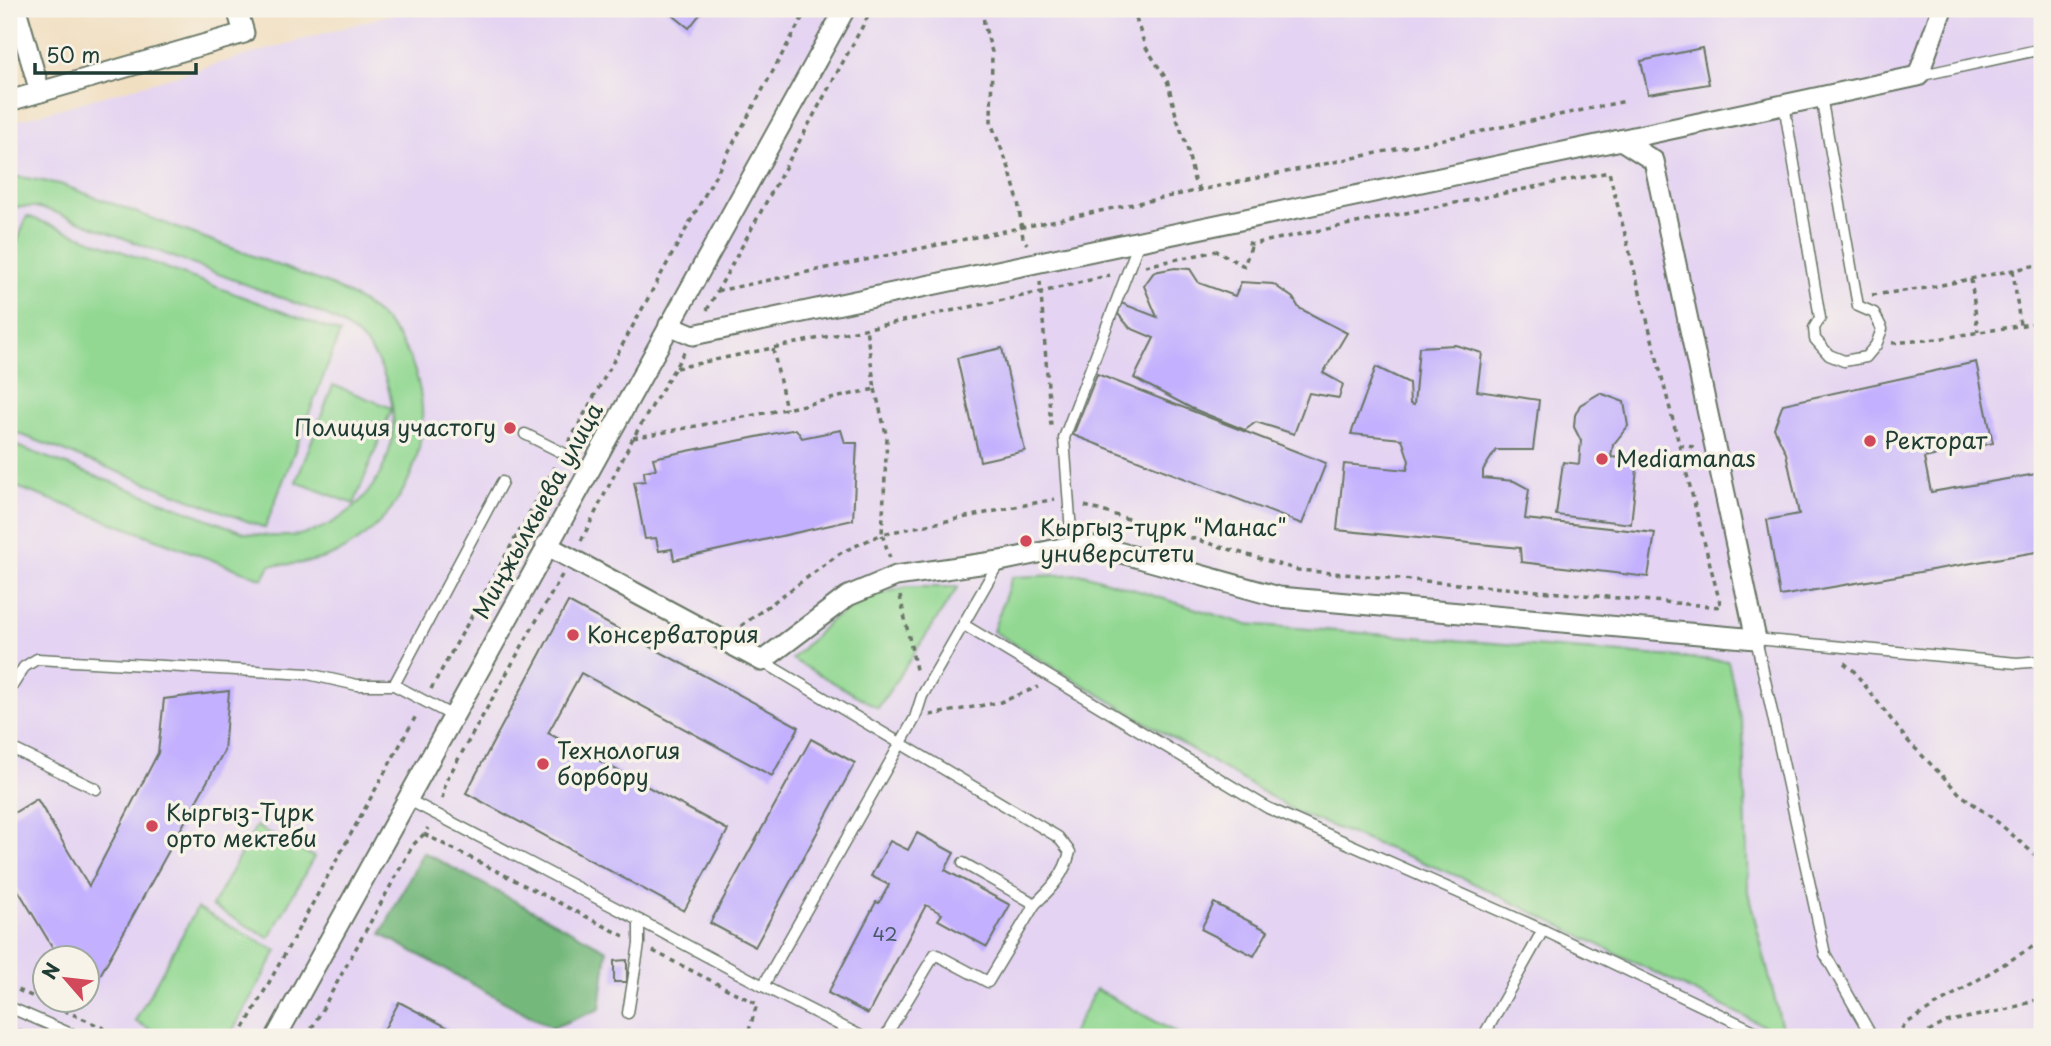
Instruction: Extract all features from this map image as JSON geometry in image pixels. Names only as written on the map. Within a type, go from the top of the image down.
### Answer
[{"type":"street","points":[[16,9],[40,92]]},
{"type":"street","points":[[9,101],[244,33],[237,9]]},
{"type":"street","name":"Миңжылкыева улица","points":[[276,1037],[845,9]]},
{"type":"street","points":[[669,325],[693,335],[1918,76],[1942,9]]},
{"type":"street","points":[[546,545],[762,662],[848,596],[895,576],[1000,561],[1072,545],[1100,547],[1279,597],[1756,639],[1654,160],[1621,140],[1595,145]]},
{"type":"lane","points":[[1918,76],[2042,49]]},
{"type":"lane","points":[[1784,104],[1820,318],[1814,328],[1815,339],[1829,355],[1844,361],[1866,357],[1876,345],[1882,329],[1874,313],[1858,306],[1821,96]]},
{"type":"lane","points":[[1072,545],[1063,439],[1140,239]]},
{"type":"lane","points":[[525,434],[563,453]]},
{"type":"lane","points":[[394,685],[502,482]]},
{"type":"lane","points":[[763,986],[915,718],[922,696],[1000,561]]},
{"type":"lane","points":[[964,625],[1268,808],[1543,930],[1767,1037]]},
{"type":"lane","points":[[1872,1037],[1825,954],[1756,639],[2017,663],[2042,661]]},
{"type":"lane","points":[[9,691],[24,667],[37,659],[308,674],[357,685],[394,685],[453,716]]},
{"type":"lane","points":[[762,662],[1058,837],[1070,852],[1067,866],[1056,884],[1035,904],[988,982],[935,954],[885,1037]]},
{"type":"lane","points":[[9,747],[96,789]]},
{"type":"lane","points":[[407,799],[863,1037]]},
{"type":"lane","points":[[963,863],[1035,904]]},
{"type":"lane","points":[[628,1013],[639,944],[639,920]]},
{"type":"lane","points":[[1483,1037],[1543,930]]},
{"type":"lane","points":[[9,1007],[78,1037]]},
{"type":"path","points":[[239,1037],[807,9]]},
{"type":"path","points":[[307,1037],[412,845],[424,834],[435,814],[446,782],[571,558],[633,438],[675,368],[872,9]]},
{"type":"path","points":[[1133,9],[1145,46],[1167,80],[1194,180],[1200,191]]},
{"type":"path","points":[[717,291],[1626,101]]},
{"type":"path","points":[[675,368],[1042,292],[1217,251],[1244,266],[1252,244],[1608,172],[1721,607],[1298,570],[1069,501]]},
{"type":"path","points":[[1856,297],[1927,288],[2042,264]]},
{"type":"path","points":[[2013,270],[2020,325]]},
{"type":"path","points":[[1971,279],[1978,332]]},
{"type":"path","points":[[1876,345],[1937,339],[2042,321]]},
{"type":"path","points":[[866,328],[875,388],[887,439],[882,534],[895,576],[922,696]]},
{"type":"path","points":[[773,349],[786,409]]},
{"type":"path","points":[[633,438],[786,409],[875,388]]},
{"type":"path","points":[[737,629],[842,552],[882,534],[1056,499]]},
{"type":"path","points":[[1820,645],[1853,670],[1907,740],[1960,794],[2042,861]]},
{"type":"path","points":[[915,718],[1001,702],[1055,680]]},
{"type":"path","points":[[424,834],[757,1004],[747,1037]]},
{"type":"path","points":[[1896,1037],[1905,1024],[2042,941]]},
{"type":"path","points":[[9,986],[124,1037]]},
{"type":"path","points":[[1920,1037],[1946,1022],[2009,1009],[2042,998]]},
{"type":"path","points":[[9,1026],[34,1037]]},
{"type":"shaded area","name":"Кыргыз-түрк \"Манас\" университети","points":[[410,9],[2042,9],[2042,1037],[9,1037],[9,123]]},
{"type":"green space","points":[[20,177],[60,184],[331,285],[359,300],[384,320],[405,349],[418,381],[422,414],[419,448],[408,480],[391,509],[367,534],[337,553],[304,563],[270,565],[263,579],[9,484],[9,443],[245,533],[299,535],[322,528],[360,502],[385,464],[393,419],[388,387],[379,364],[366,345],[345,326],[316,311],[52,211],[35,207],[9,207],[9,178]]},
{"type":"green space","points":[[27,216],[340,333],[265,528],[9,430],[9,264]]},
{"type":"green space","points":[[333,385],[392,408],[354,504],[296,482]]},
{"type":"green space","points":[[1084,574],[1245,624],[1728,661],[1743,730],[1748,892],[1784,1036],[1465,879],[1298,813],[993,631],[1012,577]]},
{"type":"green space","points":[[906,587],[958,587],[878,708],[792,659],[830,621],[869,597]]},
{"type":"green space","points":[[256,826],[314,857],[269,938],[212,906]]},
{"type":"green space","points":[[423,852],[607,950],[600,1009],[552,1028],[381,934]]},
{"type":"green space","points":[[197,908],[277,951],[229,1037],[165,1037],[135,1021]]},
{"type":"green space","points":[[1096,989],[1184,1037],[1070,1037]]},
{"type":"building","points":[[665,9],[704,9],[689,28]]},
{"type":"building","points":[[1702,48],[1709,84],[1648,94],[1641,61]]},
{"type":"building","points":[[1175,268],[1190,269],[1199,283],[1235,296],[1241,282],[1273,284],[1293,298],[1299,308],[1347,333],[1323,373],[1343,384],[1339,398],[1309,393],[1294,434],[1256,422],[1245,430],[1191,408],[1134,378],[1154,338],[1130,328],[1118,314],[1121,303],[1157,317],[1144,286],[1154,272]]},
{"type":"building","points":[[1455,345],[1482,353],[1477,391],[1539,400],[1533,450],[1496,450],[1483,470],[1483,478],[1514,481],[1529,489],[1525,519],[1655,533],[1648,577],[1521,562],[1520,548],[1337,530],[1344,464],[1407,470],[1409,461],[1402,439],[1351,434],[1376,367],[1409,383],[1410,404],[1414,405],[1419,347]]},
{"type":"building","points":[[1002,348],[1025,451],[980,461],[957,358]]},
{"type":"building","points":[[1976,362],[1993,443],[1924,458],[1931,492],[2042,473],[2042,551],[1780,596],[1767,520],[1799,514],[1786,453],[1774,428],[1783,404]]},
{"type":"building","points":[[1097,374],[1326,463],[1302,524],[1073,435]]},
{"type":"building","name":"Mediamanas","points":[[1600,393],[1624,402],[1628,426],[1613,445],[1611,457],[1638,460],[1631,524],[1556,515],[1563,462],[1579,464],[1581,441],[1574,427],[1575,415],[1580,405]]},
{"type":"building","points":[[796,429],[802,438],[841,430],[845,443],[857,443],[853,520],[674,560],[672,549],[659,551],[656,538],[645,539],[634,482],[645,481],[644,471],[656,469],[653,458]]},
{"type":"building","name":"Технология борбору","points":[[568,602],[799,727],[772,776],[581,673],[548,733],[728,830],[684,911],[466,793]]},
{"type":"building","name":"Кыргыз-Түрк орто мектеби","points":[[229,691],[224,751],[102,972],[102,944],[51,944],[9,875],[9,816],[37,799],[89,886],[158,753],[164,699]]},
{"type":"building","points":[[811,739],[855,763],[755,947],[710,923]]},
{"type":"building","points":[[917,833],[954,853],[945,870],[1010,905],[987,947],[938,920],[942,914],[926,905],[868,1014],[828,993],[876,902],[879,903],[889,885],[871,876],[890,841],[908,850]]},
{"type":"building","points":[[1214,903],[1268,931],[1254,956],[1201,929]]},
{"type":"building","points":[[627,960],[627,982],[614,982],[614,961]]},
{"type":"building","points":[[399,1002],[466,1037],[380,1037]]},
{"type":"building","points":[[699,1028],[700,1037],[653,1037],[653,1036]]},
{"type":"place","name":"Полиция участогу","points":[[510,428]]},
{"type":"place","name":"Ректорат","points":[[1870,441]]},
{"type":"place","name":"Mediamanas","points":[[1602,459]]},
{"type":"place","name":"Кыргыз-түрк \"Манас\" университети","points":[[1026,541]]},
{"type":"place","name":"Консерватория","points":[[573,635]]},
{"type":"place","name":"Технология борбору","points":[[543,764]]},
{"type":"place","name":"Кыргыз-Түрк орто мектеби","points":[[152,826]]}]
